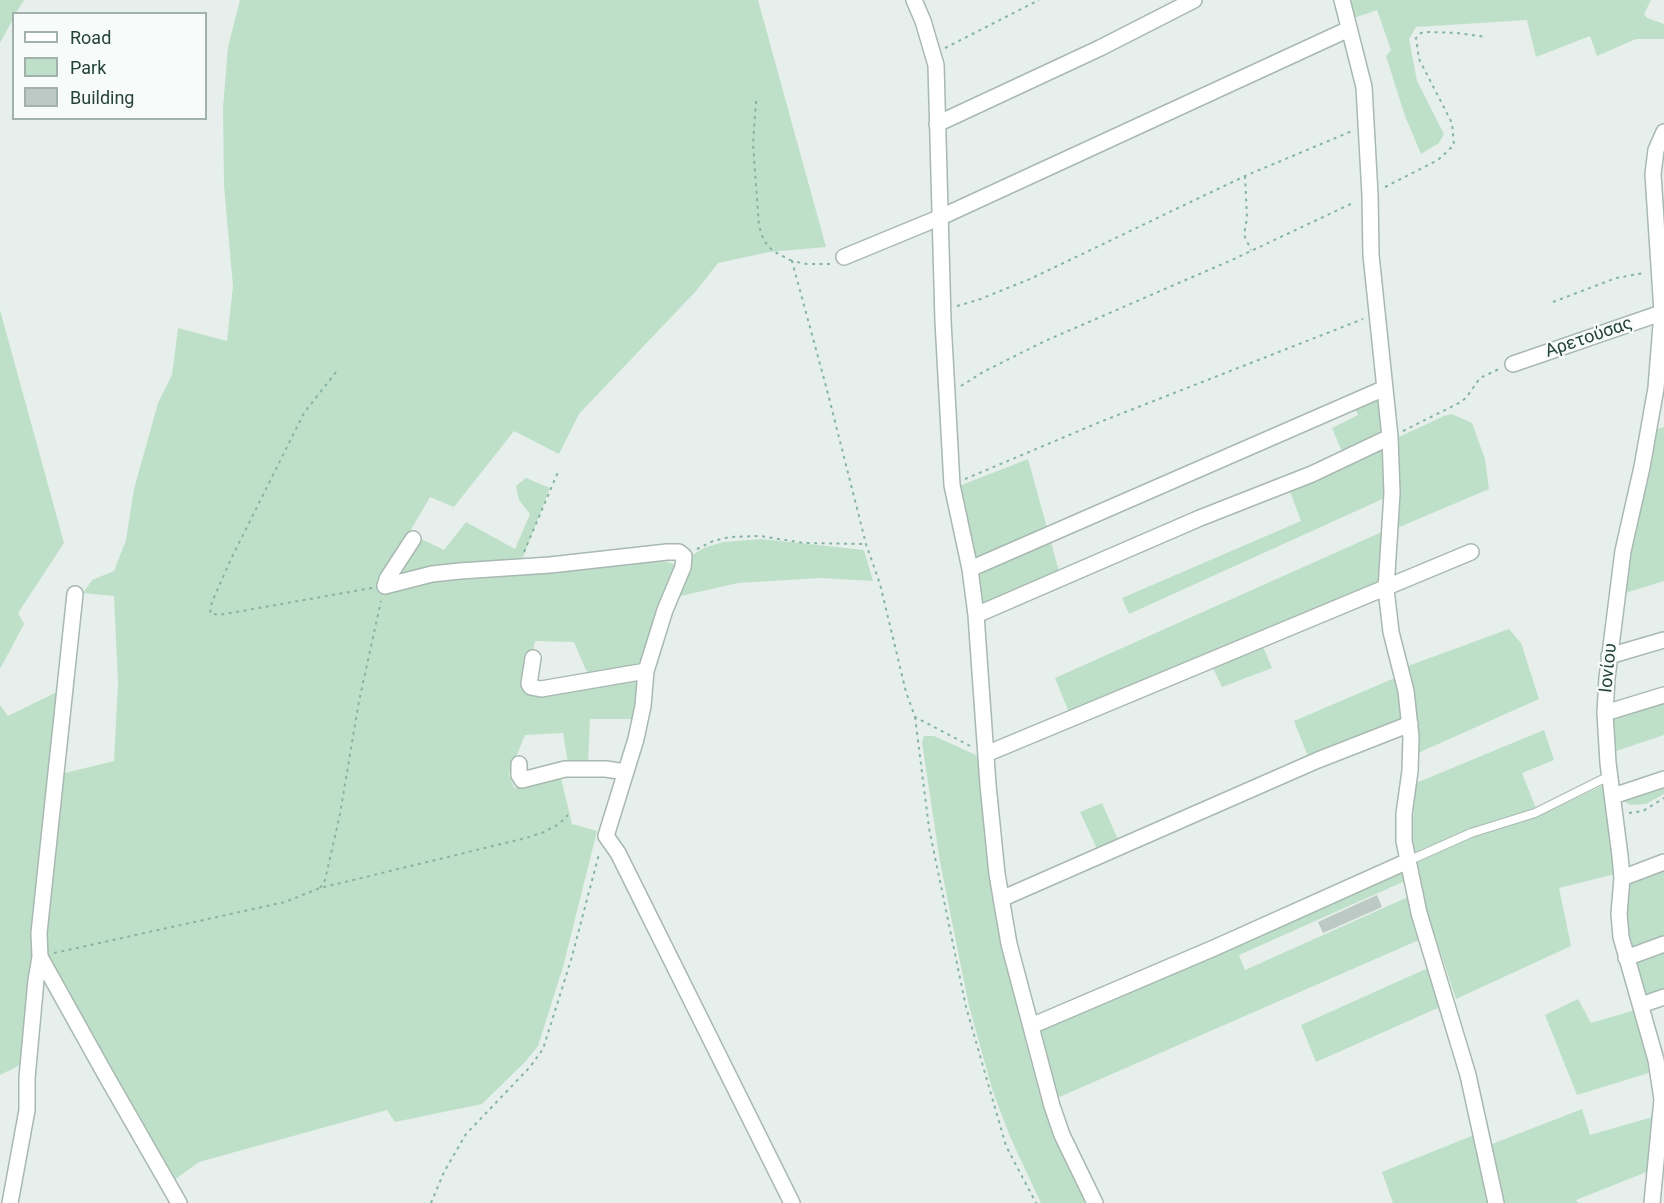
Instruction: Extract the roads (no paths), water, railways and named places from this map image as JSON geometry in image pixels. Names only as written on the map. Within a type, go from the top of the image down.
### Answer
[{"type":"street","points":[[914,0],[936,65],[946,396],[952,485],[970,569],[976,615],[992,831],[1001,899],[1031,1026],[1062,1135],[1095,1203]]},
{"type":"street","points":[[937,124],[1101,48],[1194,0]]},
{"type":"street","points":[[1342,0],[1363,77],[1371,255],[1390,437],[1392,493],[1386,589],[1391,632],[1404,685],[1410,724],[1410,771],[1404,822],[1408,861],[1419,913],[1468,1075],[1496,1203]]},
{"type":"street","points":[[844,257],[940,217],[1349,29]]},
{"type":"street","name":"Ιονίου","points":[[1652,1203],[1662,1099],[1658,1070],[1626,958],[1618,914],[1622,878],[1605,713],[1623,551],[1654,404],[1663,312],[1653,174],[1656,150],[1664,132]]},
{"type":"street","name":"Αρετούσας","points":[[1513,364],[1663,312]]},
{"type":"street","points":[[970,569],[1385,388]]},
{"type":"street","points":[[976,615],[1200,518],[1312,474],[1390,437]]},
{"type":"street","points":[[413,539],[387,579],[386,586],[432,574],[550,565],[667,552],[679,552],[684,556],[683,567],[665,610],[646,671],[636,739],[606,836],[618,854],[792,1203]]},
{"type":"street","points":[[986,754],[1472,552]]},
{"type":"street","points":[[10,1203],[27,1110],[27,1078],[40,957],[39,933],[75,594]]},
{"type":"street","points":[[1610,656],[1664,640]]},
{"type":"street","points":[[534,658],[529,684],[531,687],[541,689],[646,671]]},
{"type":"street","points":[[1605,713],[1664,695]]},
{"type":"street","points":[[1001,899],[1318,760],[1410,724]]},
{"type":"street","points":[[519,764],[519,775],[522,780],[565,769],[606,769],[625,772]]},
{"type":"street","points":[[1614,803],[1664,780]]},
{"type":"street","points":[[1031,1026],[1408,861]]},
{"type":"street","points":[[1622,878],[1664,862]]},
{"type":"street","points":[[1626,958],[1664,944]]},
{"type":"street","points":[[40,957],[179,1203]]},
{"type":"street","points":[[1641,1005],[1664,997]]},
{"type":"lane","points":[[1408,861],[1471,833],[1534,813],[1610,776]]}]
